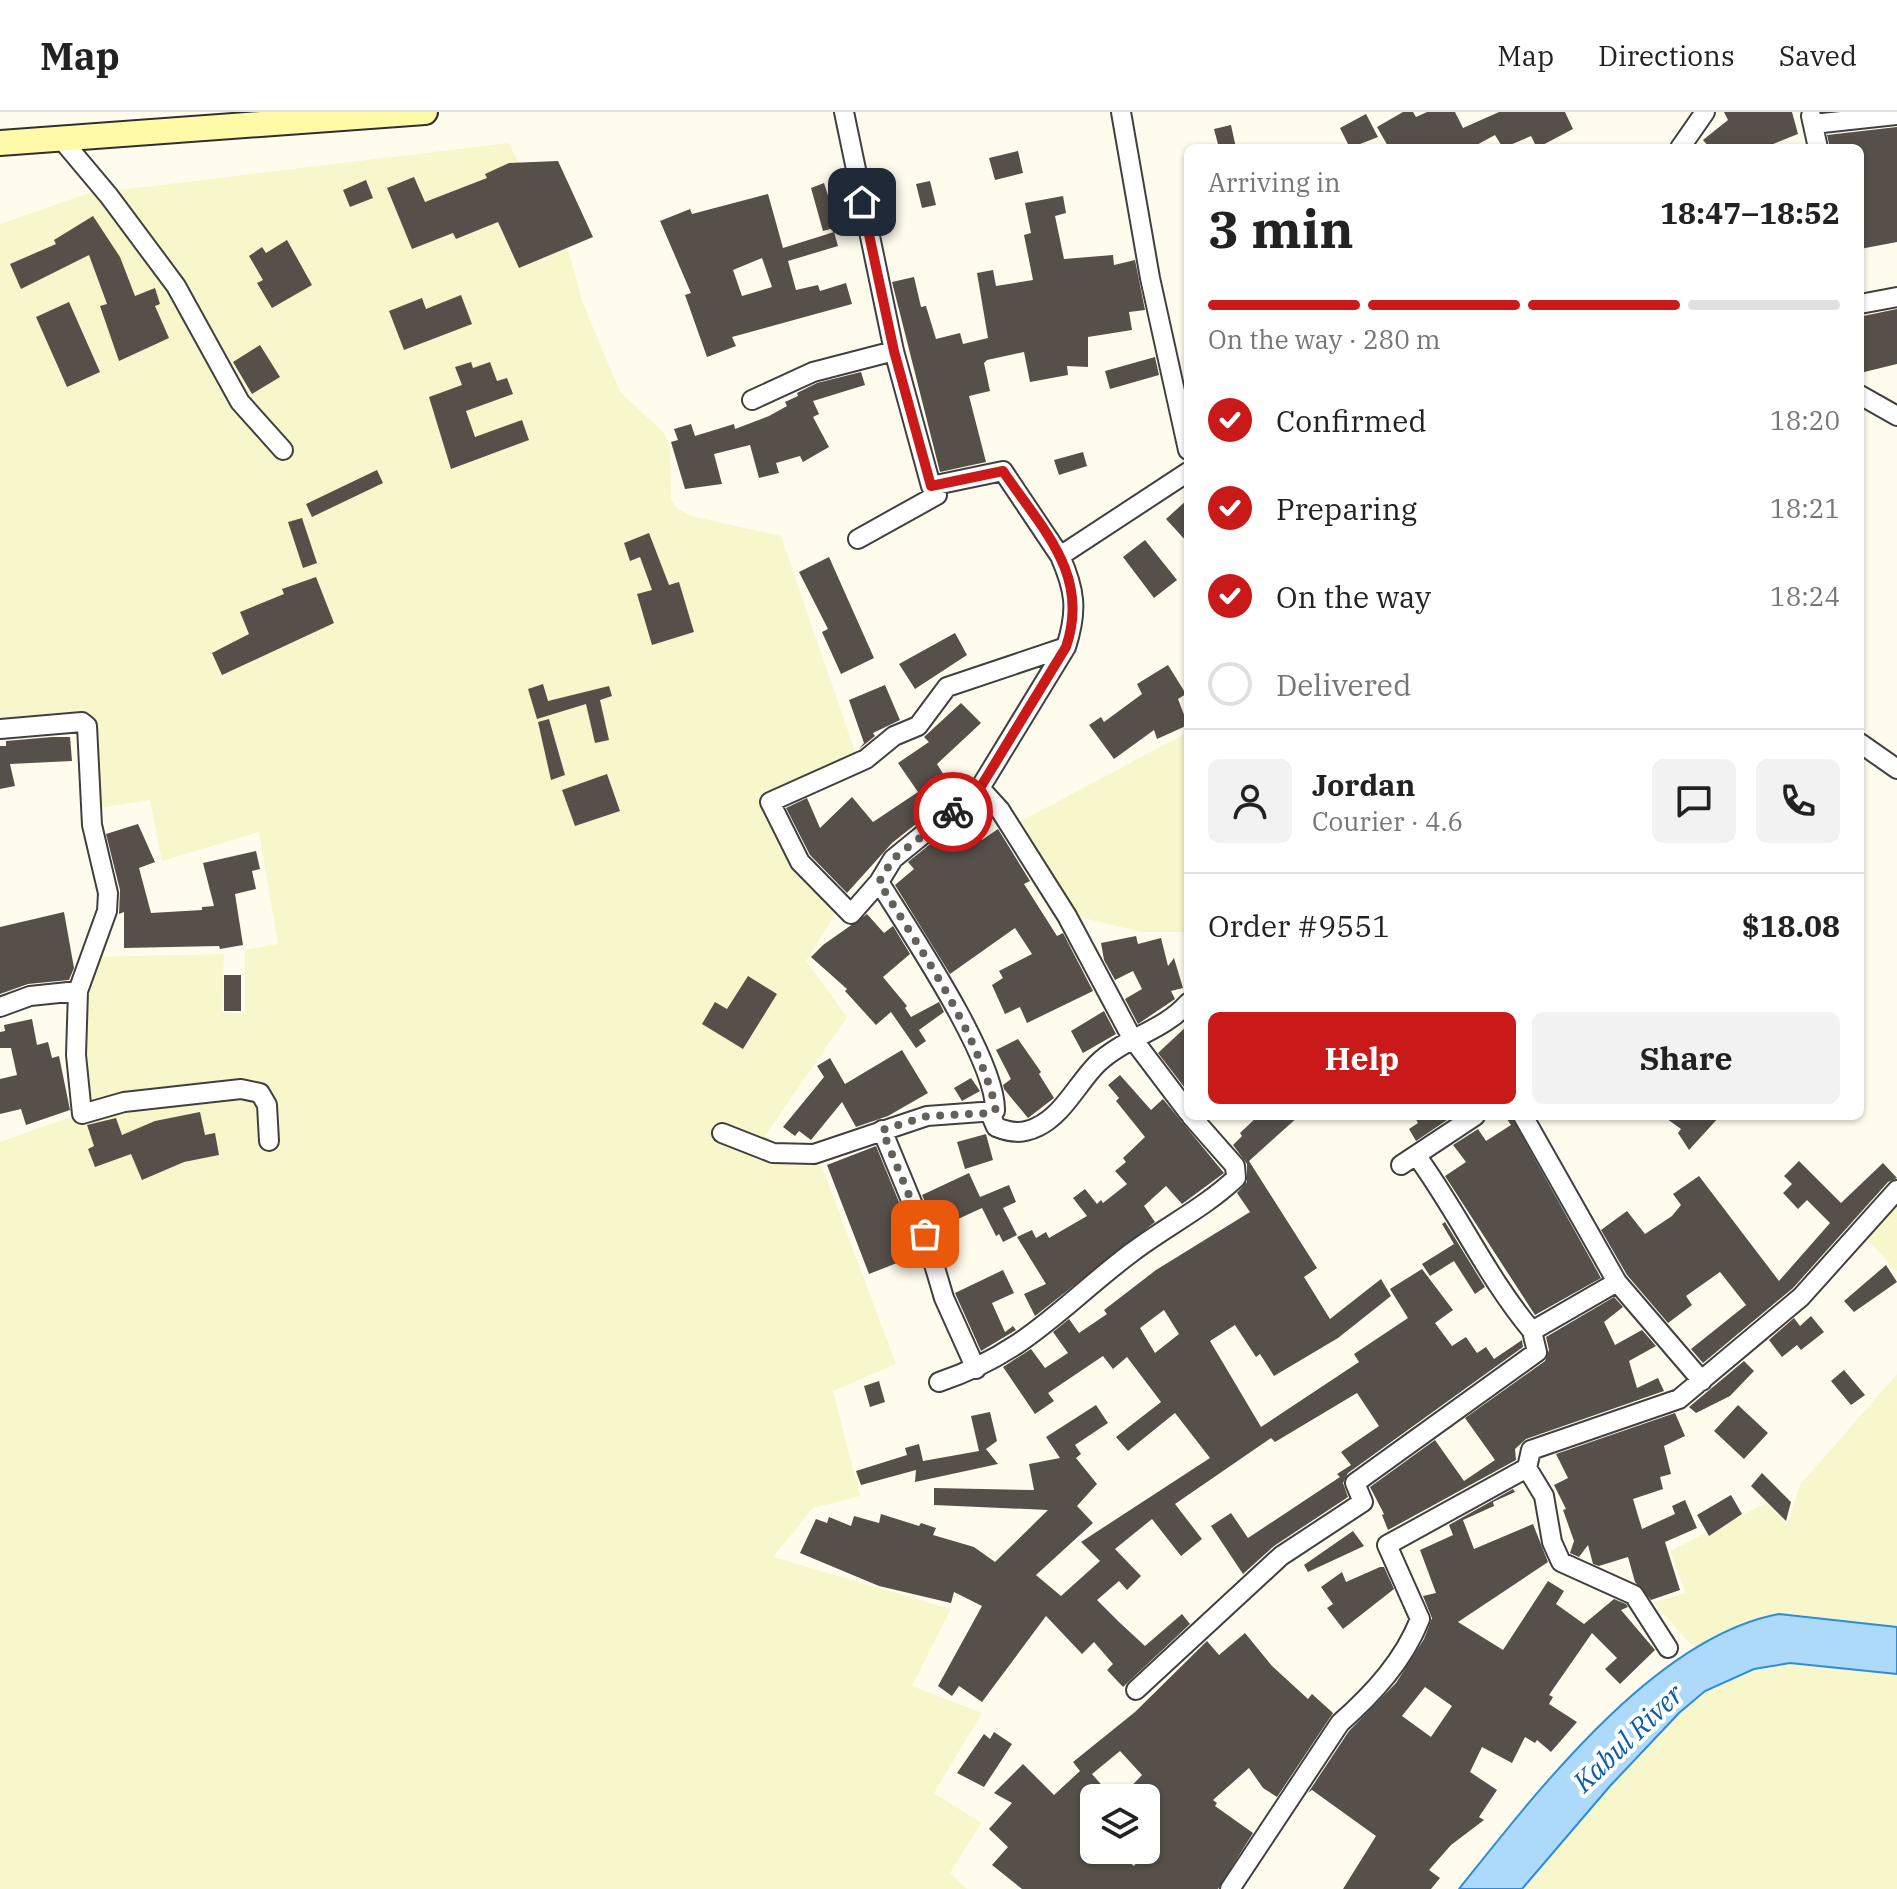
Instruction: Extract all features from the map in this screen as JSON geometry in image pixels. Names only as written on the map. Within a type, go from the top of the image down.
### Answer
[{"type":"main road","points":[[0,143],[425,112]]},
{"type":"street","points":[[844,112],[894,351],[931,486],[937,495],[858,539]]},
{"type":"street","points":[[1121,112],[1150,278],[1184,432]]},
{"type":"street","points":[[1683,144],[1705,112]]},
{"type":"street","points":[[1817,144],[1812,118],[1897,115]]},
{"type":"street","points":[[62,140],[109,196],[176,286],[240,402],[283,450]]},
{"type":"street","points":[[1864,303],[1897,297]]},
{"type":"street","points":[[752,400],[813,372],[894,351]]},
{"type":"street","points":[[1864,397],[1897,416]]},
{"type":"street","points":[[931,486],[1003,471],[1060,556],[1073,587],[1074,624],[1066,647],[980,788],[893,859],[879,882],[851,914],[800,862],[770,802],[866,759],[894,736],[918,726],[947,687],[1066,647]]},
{"type":"street","points":[[1060,556],[1184,475]]},
{"type":"street","points":[[0,729],[82,722],[87,726],[92,825],[108,893],[107,911],[78,991],[76,1055],[82,1114],[124,1102],[241,1089],[260,1093],[267,1105],[269,1141]]},
{"type":"street","points":[[1864,746],[1897,769]]},
{"type":"street","points":[[980,788],[1000,810],[1067,916],[1132,1038],[1184,1107]]},
{"type":"street","points":[[722,1133],[773,1153],[814,1154],[927,1116],[990,1113],[996,1108],[981,1060],[944,988],[879,882]]},
{"type":"street","points":[[0,1007],[30,996],[78,991]]},
{"type":"street","points":[[990,1113],[996,1127],[1007,1132],[1022,1133],[1040,1126],[1098,1063],[1132,1038],[1164,1025],[1184,1007]]},
{"type":"street","points":[[939,1382],[976,1369],[1009,1352],[1065,1310],[1105,1272],[1236,1178],[1235,1166],[1194,1120]]},
{"type":"street","points":[[1136,1690],[1281,1556],[1363,1502],[1355,1483],[1537,1352],[1532,1331],[1487,1272],[1444,1193],[1408,1160],[1469,1120]]},
{"type":"street","points":[[1525,1120],[1617,1282],[1702,1381]]},
{"type":"street","points":[[882,1130],[925,1234],[944,1298],[976,1369]]},
{"type":"street","points":[[1668,1648],[1634,1595],[1561,1562],[1552,1542],[1544,1496],[1527,1468],[1531,1450],[1679,1399],[1801,1297],[1897,1190]]},
{"type":"street","points":[[1532,1331],[1617,1282]]},
{"type":"street","points":[[1230,1889],[1340,1723],[1363,1703],[1408,1649],[1420,1619],[1387,1545],[1527,1468]]},
{"type":"shaded area","points":[[508,143],[568,249],[582,301],[620,392],[664,433],[670,449],[671,499],[677,508],[691,516],[781,536],[861,769],[772,801],[837,911],[806,961],[847,1017],[765,1136],[822,1167],[896,1364],[833,1391],[860,1496],[813,1508],[773,1557],[951,1609],[912,1686],[982,1713],[934,1793],[981,1823],[950,1873],[967,1889],[0,1889],[0,1142],[82,1113],[88,957],[224,954],[222,1012],[245,1014],[245,950],[278,944],[259,832],[162,861],[150,800],[92,809],[87,726],[0,729],[0,224],[86,194]]},
{"type":"shaded area","points":[[1184,734],[1184,932],[1141,932],[1071,915],[1012,826]]},
{"type":"shaded area","points":[[1897,1191],[1897,1272],[1863,1234]]},
{"type":"shaded area","points":[[1897,1374],[1897,1627],[1792,1614],[1720,1633],[1694,1648],[1653,1602],[1686,1593],[1670,1551],[1766,1503],[1787,1525],[1800,1485]]},
{"type":"shaded area","points":[[1790,1663],[1897,1674],[1897,1889],[1522,1889],[1610,1786],[1679,1713],[1705,1691],[1730,1678]]},
{"type":"water","name":"Kabul River","points":[[1779,1614],[1897,1627],[1897,1674],[1790,1663],[1754,1669],[1705,1691],[1679,1713],[1610,1786],[1522,1889],[1459,1889],[1561,1766],[1643,1686],[1687,1653],[1732,1629]]},
{"type":"building","points":[[1403,112],[1413,112],[1416,117],[1427,112],[1455,112],[1463,128],[1499,112],[1565,112],[1573,129],[1545,144],[1535,144],[1531,136],[1512,144],[1501,144],[1495,135],[1478,144],[1387,144],[1377,127]]},
{"type":"building","points":[[1724,112],[1792,112],[1798,134],[1773,144],[1706,144],[1703,140],[1728,120]]},
{"type":"building","points":[[1366,114],[1378,137],[1360,144],[1348,144],[1340,128]]},
{"type":"building","points":[[1231,125],[1235,144],[1218,144],[1214,129]]},
{"type":"building","points":[[1897,127],[1897,242],[1864,248],[1864,144],[1829,144],[1827,135]]},
{"type":"building","points":[[1018,151],[1023,173],[995,180],[989,158]]},
{"type":"building","points":[[558,161],[593,237],[519,268],[498,222],[456,239],[453,233],[412,249],[387,188],[414,177],[425,202],[487,178],[485,174],[509,163]]},
{"type":"building","points":[[366,180],[373,198],[350,207],[343,190]]},
{"type":"building","points":[[930,181],[936,205],[922,208],[916,184]]},
{"type":"building","points":[[824,183],[838,227],[823,231],[811,188]]},
{"type":"building","points":[[768,194],[783,248],[834,232],[838,246],[788,261],[796,290],[818,285],[820,291],[846,283],[852,304],[732,337],[736,346],[707,357],[685,295],[691,293],[660,221],[690,209],[692,214]],"holes":[[[762,258],[772,287],[742,296],[733,270]]]},
{"type":"building","points":[[1063,196],[1066,213],[1055,216],[1064,259],[1113,255],[1114,265],[1135,260],[1145,310],[1129,312],[1132,330],[1088,337],[1088,367],[1067,366],[1068,375],[1030,382],[1024,352],[987,360],[984,363],[990,391],[969,396],[986,462],[940,472],[892,282],[914,277],[921,307],[926,306],[936,339],[960,333],[963,344],[988,338],[977,273],[993,270],[996,286],[1033,280],[1024,235],[1031,233],[1025,203]]},
{"type":"building","points":[[93,216],[120,257],[135,296],[155,288],[160,304],[155,306],[169,338],[119,361],[100,306],[107,304],[89,255],[21,289],[10,264],[56,244],[54,240]]},
{"type":"building","points":[[287,240],[312,285],[272,308],[257,283],[263,280],[249,256],[262,247],[266,253]]},
{"type":"building","points":[[461,295],[472,324],[404,350],[389,311],[422,298],[426,309]]},
{"type":"building","points":[[69,302],[100,372],[67,387],[36,317]]},
{"type":"building","points":[[1897,309],[1897,364],[1864,372],[1864,316]]},
{"type":"building","points":[[260,345],[280,377],[252,394],[233,362]]},
{"type":"building","points":[[1155,357],[1159,375],[1110,389],[1105,371]]},
{"type":"building","points":[[471,362],[473,368],[490,362],[497,381],[507,378],[513,394],[466,411],[475,437],[522,420],[529,440],[451,469],[429,397],[462,385],[455,367]]},
{"type":"building","points":[[861,372],[865,385],[813,401],[819,414],[813,417],[829,447],[803,462],[800,456],[776,463],[779,473],[759,478],[750,445],[714,454],[722,484],[685,489],[671,442],[678,440],[674,429],[691,424],[695,436],[734,424],[735,429],[787,406],[785,402],[817,383]]},
{"type":"building","points":[[1083,452],[1087,466],[1059,475],[1054,460]]},
{"type":"building","points":[[377,470],[383,483],[312,517],[306,504]]},
{"type":"building","points":[[1184,503],[1184,539],[1166,519]]},
{"type":"building","points":[[302,518],[317,563],[303,568],[288,522]]},
{"type":"building","points":[[649,533],[669,585],[679,582],[694,632],[652,645],[637,594],[652,590],[640,557],[630,561],[624,543]]},
{"type":"building","points":[[1145,540],[1177,580],[1154,598],[1123,557]]},
{"type":"building","points":[[829,557],[874,658],[841,674],[822,632],[828,629],[799,572]]},
{"type":"building","points":[[316,577],[334,623],[222,675],[212,653],[249,634],[240,612],[284,594],[282,589]]},
{"type":"building","points":[[955,633],[967,655],[915,689],[899,664]]},
{"type":"building","points":[[1168,665],[1184,691],[1184,695],[1178,699],[1184,715],[1184,727],[1157,739],[1154,730],[1114,759],[1089,725],[1101,717],[1104,722],[1142,694],[1137,684]]},
{"type":"building","points":[[543,684],[548,701],[609,686],[612,696],[600,700],[609,740],[595,743],[586,704],[537,719],[528,689]]},
{"type":"building","points":[[885,685],[900,720],[873,733],[875,736],[859,749],[864,743],[849,700]]},
{"type":"building","points":[[961,703],[981,723],[937,764],[955,793],[892,843],[847,893],[810,855],[786,808],[807,798],[820,828],[852,797],[873,822],[918,792],[898,763],[929,742],[924,737]]},
{"type":"building","points":[[549,719],[565,775],[551,780],[538,722]]},
{"type":"building","points":[[70,737],[72,761],[10,764],[15,786],[0,789],[0,746],[6,746],[6,741]]},
{"type":"building","points":[[607,774],[620,811],[575,826],[562,790]]},
{"type":"building","points":[[966,815],[982,840],[998,829],[1030,881],[1024,884],[1057,936],[1063,933],[1093,991],[1027,1023],[1020,1007],[1005,1014],[992,985],[1003,978],[999,971],[1032,954],[1015,928],[950,974],[895,885],[914,869],[908,862]]},
{"type":"building","points":[[138,824],[155,862],[139,868],[151,913],[202,910],[202,907],[214,906],[203,863],[256,851],[260,869],[252,871],[256,889],[235,894],[243,945],[220,949],[219,946],[124,948],[124,912],[119,914],[120,890],[106,834]]},
{"type":"building","points":[[64,912],[74,968],[69,980],[28,984],[0,994],[0,927]]},
{"type":"building","points":[[867,914],[884,933],[893,926],[910,954],[883,977],[907,1006],[905,1008],[911,1017],[939,1002],[944,1012],[919,1030],[926,1041],[916,1048],[891,1012],[876,1025],[845,991],[847,989],[811,957]]},
{"type":"building","points":[[1136,936],[1138,944],[1161,938],[1168,966],[1174,958],[1183,988],[1171,991],[1175,999],[1138,1024],[1125,999],[1142,989],[1133,971],[1115,980],[1104,960],[1101,943]]},
{"type":"building","points":[[224,975],[241,975],[241,1011],[224,1011]]},
{"type":"building","points":[[748,976],[777,994],[743,1049],[702,1024],[715,1002],[727,1009]]},
{"type":"building","points":[[1104,1011],[1116,1034],[1083,1053],[1071,1031]]},
{"type":"building","points":[[32,1019],[37,1045],[48,1042],[52,1058],[59,1056],[70,1110],[26,1125],[21,1109],[0,1114],[0,1079],[17,1075],[11,1048],[0,1048],[0,1032],[5,1031],[4,1025]]},
{"type":"building","points":[[1184,1029],[1184,1087],[1158,1053]]},
{"type":"building","points":[[1018,1039],[1041,1072],[1039,1074],[1054,1098],[1028,1118],[1004,1089],[1003,1085],[1011,1079],[996,1050]]},
{"type":"building","points":[[902,1050],[928,1093],[888,1116],[856,1127],[842,1102],[811,1140],[799,1131],[795,1136],[783,1127],[824,1077],[817,1066],[830,1058],[845,1084]]},
{"type":"building","points":[[1120,1075],[1151,1110],[1163,1099],[1224,1173],[1182,1204],[1166,1186],[1144,1206],[1155,1222],[1035,1316],[1024,1294],[1046,1284],[1017,1237],[1032,1230],[1036,1238],[1046,1232],[1049,1238],[1087,1216],[1073,1198],[1085,1189],[1097,1204],[1101,1200],[1103,1203],[1127,1184],[1115,1171],[1126,1162],[1123,1158],[1145,1137],[1116,1101],[1119,1098],[1108,1085]]},
{"type":"building","points":[[971,1078],[980,1091],[962,1101],[954,1088]]},
{"type":"building","points":[[200,1112],[205,1135],[215,1133],[219,1155],[184,1162],[142,1180],[131,1154],[95,1167],[88,1149],[94,1146],[87,1125],[116,1118],[122,1135],[155,1121]]},
{"type":"building","points":[[1254,1120],[1295,1120],[1249,1161],[1317,1268],[1304,1277],[1330,1319],[1381,1279],[1391,1296],[1338,1338],[1274,1376],[1260,1354],[1256,1357],[1235,1325],[1210,1341],[1261,1427],[1359,1362],[1354,1354],[1408,1318],[1390,1289],[1422,1269],[1453,1310],[1435,1323],[1452,1346],[1466,1337],[1477,1353],[1486,1347],[1494,1359],[1522,1340],[1523,1347],[1348,1473],[1343,1483],[1348,1497],[1274,1546],[1243,1574],[1211,1526],[1231,1513],[1248,1538],[1340,1477],[1337,1474],[1351,1465],[1341,1452],[1379,1426],[1357,1393],[1275,1442],[1271,1438],[1175,1504],[1202,1539],[1181,1556],[1152,1519],[1115,1549],[1141,1576],[1127,1590],[1119,1581],[1097,1600],[1119,1622],[1145,1646],[1182,1614],[1190,1624],[1123,1687],[1107,1670],[1113,1664],[1094,1642],[1082,1654],[1046,1616],[982,1702],[959,1686],[952,1696],[938,1686],[982,1606],[954,1592],[951,1603],[879,1586],[800,1553],[816,1519],[827,1523],[829,1517],[851,1526],[854,1516],[879,1523],[881,1514],[919,1526],[921,1523],[936,1528],[933,1535],[974,1547],[995,1562],[1048,1510],[934,1505],[934,1488],[1034,1490],[1029,1464],[1060,1458],[1046,1437],[1096,1405],[1108,1423],[1075,1445],[1081,1454],[1076,1458],[1097,1484],[1077,1506],[1093,1523],[1036,1575],[1061,1596],[1100,1561],[1081,1542],[1210,1458],[1175,1413],[1128,1451],[1116,1437],[1161,1402],[1127,1357],[1113,1369],[1103,1356],[1048,1393],[1054,1401],[1035,1414],[1003,1367],[1031,1349],[1045,1368],[1068,1353],[1053,1332],[1069,1319],[1079,1333],[1107,1314],[1104,1310],[1156,1270],[1250,1212],[1237,1193],[1247,1182],[1247,1164],[1233,1145],[1242,1136],[1240,1133]],"holes":[[[1164,1310],[1179,1334],[1155,1353],[1140,1328]]]},
{"type":"building","points":[[1416,1120],[1447,1120],[1416,1141],[1409,1129],[1418,1123]]},
{"type":"building","points":[[1508,1120],[1513,1120],[1601,1278],[1535,1315],[1445,1176],[1466,1162],[1453,1145],[1478,1129],[1486,1141],[1511,1125]]},
{"type":"building","points":[[1669,1120],[1716,1120],[1689,1150],[1678,1133],[1681,1129]]},
{"type":"building","points":[[986,1134],[993,1160],[965,1169],[957,1142]]},
{"type":"building","points":[[876,1146],[915,1241],[896,1247],[902,1261],[869,1274],[827,1165]]},
{"type":"building","points":[[1799,1161],[1841,1203],[1883,1163],[1897,1178],[1888,1182],[1793,1288],[1703,1363],[1691,1349],[1746,1305],[1720,1272],[1686,1296],[1692,1305],[1668,1323],[1627,1275],[1601,1230],[1627,1211],[1645,1234],[1672,1216],[1681,1205],[1673,1194],[1699,1176],[1779,1281],[1830,1223],[1807,1200],[1798,1209],[1783,1193],[1792,1184],[1784,1176]]},
{"type":"building","points":[[969,1173],[980,1197],[1009,1185],[1016,1202],[1003,1208],[1017,1235],[1003,1242],[999,1234],[996,1236],[982,1208],[945,1225],[936,1205],[928,1209],[922,1195]]},
{"type":"building","points":[[1445,1222],[1485,1287],[1475,1294],[1454,1261],[1430,1276],[1422,1264],[1454,1244],[1442,1224]]},
{"type":"building","points":[[1886,1265],[1897,1282],[1854,1312],[1844,1301]]},
{"type":"building","points":[[1003,1270],[1014,1293],[992,1303],[1005,1332],[1013,1326],[1016,1330],[981,1351],[955,1293]]},
{"type":"building","points":[[1614,1297],[1623,1307],[1604,1322],[1615,1345],[1642,1330],[1656,1346],[1629,1361],[1637,1388],[1658,1378],[1664,1391],[1526,1439],[1515,1449],[1516,1460],[1388,1530],[1384,1514],[1370,1487],[1435,1440],[1464,1481],[1495,1460],[1465,1418],[1545,1361],[1549,1350],[1546,1337]]},
{"type":"building","points":[[1811,1316],[1824,1332],[1801,1350],[1797,1345],[1782,1357],[1769,1340],[1794,1318],[1800,1326]]},
{"type":"building","points":[[1744,1361],[1754,1371],[1730,1396],[1696,1413],[1689,1407]]},
{"type":"building","points":[[1844,1370],[1865,1395],[1851,1405],[1831,1381]]},
{"type":"building","points":[[879,1381],[885,1402],[870,1407],[864,1386]]},
{"type":"building","points":[[1738,1405],[1768,1433],[1744,1459],[1714,1431]]},
{"type":"building","points":[[990,1412],[997,1441],[986,1449],[998,1464],[915,1482],[916,1470],[861,1485],[856,1471],[907,1455],[905,1448],[919,1444],[923,1461],[979,1451],[971,1416]]},
{"type":"building","points":[[1675,1413],[1685,1436],[1664,1446],[1671,1474],[1660,1477],[1663,1489],[1633,1499],[1642,1529],[1675,1514],[1672,1506],[1685,1500],[1697,1528],[1665,1542],[1680,1590],[1651,1600],[1635,1582],[1628,1557],[1599,1566],[1593,1564],[1588,1545],[1579,1557],[1570,1553],[1574,1541],[1563,1510],[1566,1509],[1554,1485],[1568,1478],[1556,1454]]},
{"type":"building","points":[[1762,1473],[1791,1502],[1786,1521],[1751,1486]]},
{"type":"building","points":[[1513,1489],[1515,1492],[1493,1502],[1494,1506],[1463,1520],[1474,1549],[1533,1524],[1548,1562],[1458,1622],[1503,1650],[1548,1581],[1564,1591],[1556,1604],[1584,1624],[1614,1599],[1626,1604],[1628,1607],[1621,1610],[1655,1650],[1620,1684],[1605,1669],[1617,1658],[1592,1633],[1549,1695],[1553,1697],[1549,1704],[1577,1722],[1551,1752],[1537,1740],[1535,1743],[1525,1737],[1512,1763],[1482,1747],[1470,1772],[1497,1790],[1479,1817],[1484,1820],[1451,1845],[1429,1870],[1440,1878],[1431,1889],[1343,1889],[1376,1836],[1312,1790],[1308,1793],[1349,1731],[1396,1683],[1424,1639],[1432,1618],[1423,1596],[1436,1593],[1420,1550],[1453,1535],[1449,1525]],"holes":[[[1425,1687],[1452,1706],[1431,1737],[1402,1716]]]},
{"type":"building","points":[[1731,1495],[1742,1514],[1709,1536],[1697,1515]]},
{"type":"building","points":[[1353,1531],[1364,1546],[1308,1572],[1304,1565]]},
{"type":"building","points":[[1384,1567],[1394,1589],[1343,1629],[1327,1608],[1333,1604],[1321,1587],[1342,1572],[1346,1582]]},
{"type":"building","points":[[1245,1633],[1272,1666],[1308,1699],[1312,1694],[1333,1713],[1277,1797],[1263,1788],[1249,1768],[1213,1800],[1217,1803],[1215,1806],[1253,1833],[1218,1889],[1022,1889],[992,1865],[1008,1847],[989,1829],[1012,1803],[994,1793],[1023,1764],[1054,1795],[1080,1771],[1073,1762],[1135,1712],[1207,1641],[1219,1655]]},
{"type":"building","points":[[994,1732],[1012,1744],[984,1787],[957,1773],[984,1734],[990,1739]]},
{"type":"way so far","points":[[925,1234],[882,1130],[927,1116],[993,1113],[996,1108],[981,1060],[944,988],[879,882],[893,859],[953,812]]},
{"type":"route","points":[[862,202],[894,351],[931,486],[1003,471],[1060,556],[1073,587],[1074,624],[1066,647],[980,788],[953,812]]}]
